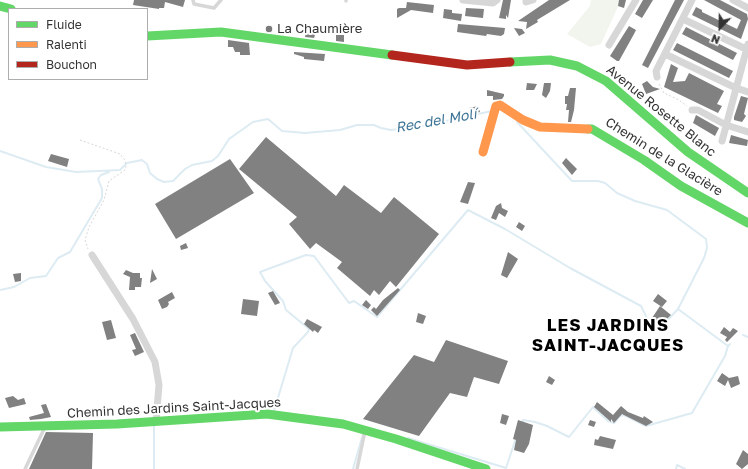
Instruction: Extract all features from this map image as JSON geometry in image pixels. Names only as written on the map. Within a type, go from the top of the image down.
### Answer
[{"type":"street","points":[[462,0],[494,3],[497,0]]},
{"type":"street","points":[[609,45],[636,0]]},
{"type":"street","points":[[657,77],[656,71],[692,0]]},
{"type":"street","points":[[733,0],[748,8]]},
{"type":"street","points":[[682,19],[748,48],[722,141]]},
{"type":"street","name":"Avenue Rosette Blanc","points":[[148,36],[220,32],[467,65],[550,60],[577,66],[606,81],[688,152],[748,193]]},
{"type":"street","points":[[665,54],[736,88],[748,92]]},
{"type":"street","name":"Chemin de la Glacière","points":[[483,152],[496,106],[500,106],[523,120],[540,127],[592,128],[644,160],[681,186],[748,223]]},
{"type":"street","points":[[692,110],[698,110],[726,125],[748,132]]},
{"type":"street","points":[[92,255],[133,319],[154,362],[160,385],[156,421]]},
{"type":"street","name":"Chemin des Jardins Saint-Jacques","points":[[0,427],[156,421],[267,414],[300,417],[344,424],[364,433],[486,469]]},
{"type":"lane","points":[[193,0],[194,4],[214,8],[220,0]]},
{"type":"lane","points":[[25,469],[45,426]]},
{"type":"lane","points":[[357,469],[364,433]]},
{"type":"path","points":[[657,77],[662,92],[679,100],[692,110]]},
{"type":"path","points":[[80,140],[120,154],[126,163],[125,170],[109,181],[104,200],[89,227],[85,240],[92,255]]},
{"type":"shaded area","points":[[591,0],[621,0],[601,44],[590,47],[567,34],[590,6]]},
{"type":"building","points":[[134,0],[185,0],[183,7],[165,2],[164,8],[159,9],[133,5]]},
{"type":"building","points":[[503,0],[511,0],[508,18],[506,15],[506,19],[499,18]]},
{"type":"building","points":[[549,0],[570,0],[537,20],[538,22],[526,29],[527,22],[518,21]]},
{"type":"building","points":[[619,0],[626,0],[624,8],[618,6]]},
{"type":"building","points":[[643,0],[653,0],[642,18],[635,14]]},
{"type":"building","points":[[675,0],[684,0],[648,68],[642,65]]},
{"type":"building","points":[[704,0],[720,0],[747,14],[748,19],[741,39],[692,15],[696,7],[702,10],[702,12],[737,29],[741,20]]},
{"type":"building","points":[[407,2],[434,5],[433,13],[411,10],[397,18],[397,9],[406,8]]},
{"type":"building","points":[[466,8],[484,9],[483,18],[465,16]]},
{"type":"building","points":[[444,9],[452,10],[452,13],[462,14],[461,21],[443,18]]},
{"type":"building","points":[[458,24],[505,28],[504,34],[501,36],[487,34],[486,36],[457,32]]},
{"type":"building","points":[[629,26],[636,30],[619,61],[617,61],[610,56]]},
{"type":"building","points":[[307,27],[317,29],[314,38],[305,37]]},
{"type":"building","points":[[686,27],[737,53],[733,60],[682,34]]},
{"type":"building","points":[[514,28],[522,29],[525,33],[519,36]]},
{"type":"building","points":[[336,35],[344,35],[344,42],[336,41]]},
{"type":"building","points":[[228,40],[249,43],[250,55],[240,55],[240,52],[235,52],[233,47],[228,47]]},
{"type":"building","points":[[677,43],[733,71],[729,78],[673,50]]},
{"type":"building","points":[[294,52],[325,54],[324,61],[304,59],[304,57],[294,54]]},
{"type":"building","points":[[671,64],[678,68],[673,82],[685,81],[689,73],[724,91],[717,104],[722,106],[718,113],[664,87]]},
{"type":"building","points":[[647,81],[653,87],[660,89],[646,94],[642,84]]},
{"type":"building","points":[[527,83],[537,84],[534,90],[526,90]]},
{"type":"building","points":[[544,83],[551,83],[550,91],[546,98],[542,95]]},
{"type":"building","points":[[570,88],[576,88],[574,110],[571,122],[568,122],[569,110],[566,110],[567,104],[565,104],[565,96],[568,96]]},
{"type":"building","points":[[487,90],[504,94],[504,96],[502,99],[493,100],[493,96],[487,96]]},
{"type":"building","points":[[741,96],[748,98],[744,114],[746,116],[742,122],[734,120]]},
{"type":"building","points":[[478,106],[480,112],[470,114],[469,108]]},
{"type":"building","points":[[696,115],[719,128],[715,136],[693,123]]},
{"type":"building","points":[[731,135],[748,140],[747,146],[729,143]]},
{"type":"building","points":[[266,137],[336,196],[344,185],[381,213],[394,197],[439,234],[396,287],[390,281],[379,295],[374,290],[370,296],[337,268],[342,262],[316,243],[310,249],[289,224],[297,217],[239,169]]},
{"type":"building","points":[[51,154],[69,159],[67,167],[48,161]]},
{"type":"building","points":[[566,158],[577,169],[572,175],[562,163]]},
{"type":"building","points":[[230,159],[254,193],[176,239],[155,204]]},
{"type":"building","points":[[468,182],[475,183],[468,204],[460,202]]},
{"type":"building","points":[[501,203],[502,208],[508,211],[505,217],[499,213],[496,220],[491,218],[496,206]]},
{"type":"building","points":[[519,222],[525,226],[522,231],[516,227]]},
{"type":"building","points":[[186,243],[188,248],[181,250],[180,246]]},
{"type":"building","points":[[508,252],[518,259],[507,278],[501,275]]},
{"type":"building","points":[[152,269],[157,279],[150,283]]},
{"type":"building","points":[[126,270],[133,273],[140,273],[140,278],[142,278],[141,287],[135,287],[135,290],[129,290],[130,277],[123,274]]},
{"type":"building","points":[[21,273],[21,281],[15,282],[13,274]]},
{"type":"building","points":[[398,288],[400,290],[377,316],[371,310],[374,307],[376,309],[383,300]]},
{"type":"building","points":[[273,291],[280,303],[275,305],[268,293]]},
{"type":"building","points":[[172,292],[175,298],[168,302],[169,304],[167,307],[162,309],[158,300]]},
{"type":"building","points":[[658,294],[667,301],[662,307],[653,301]]},
{"type":"building","points":[[243,299],[259,301],[257,316],[241,314]]},
{"type":"building","points":[[366,300],[371,305],[368,309],[362,305]]},
{"type":"building","points":[[660,306],[671,315],[663,323],[659,324],[652,318]]},
{"type":"building","points":[[418,313],[426,316],[423,324],[416,322]]},
{"type":"building","points":[[307,319],[322,327],[318,333],[314,330],[313,332],[304,324]]},
{"type":"building","points":[[111,320],[116,338],[107,340],[102,322]]},
{"type":"building","points":[[724,327],[730,332],[733,328],[738,331],[727,342],[725,340],[727,337],[720,333]]},
{"type":"building","points":[[135,333],[144,352],[135,356],[132,350],[136,349],[130,335]]},
{"type":"building","points":[[446,340],[508,361],[499,384],[474,377],[467,397],[450,393],[419,436],[363,419],[414,355],[434,362]]},
{"type":"building","points":[[722,373],[729,378],[738,376],[740,384],[731,388],[728,380],[725,386],[717,381]]},
{"type":"building","points":[[549,376],[555,380],[552,385],[546,382]]},
{"type":"building","points":[[13,396],[18,400],[24,398],[26,404],[9,408],[5,398]]},
{"type":"building","points":[[597,402],[613,415],[621,406],[628,412],[643,418],[644,416],[653,422],[646,426],[622,414],[614,423],[611,419],[611,422],[594,407]]},
{"type":"building","points":[[46,404],[51,417],[30,420],[29,417],[44,413],[41,405]]},
{"type":"building","points":[[502,414],[509,416],[506,425],[500,423]]},
{"type":"building","points":[[518,420],[533,425],[529,444],[524,453],[514,450],[516,440],[513,439]]},
{"type":"building","points":[[590,420],[596,422],[594,427],[588,425]]},
{"type":"building","points":[[46,432],[93,433],[92,469],[29,469]]},
{"type":"building","points":[[600,436],[616,440],[613,449],[594,445],[595,439],[598,440]]},
{"type":"building","points":[[743,450],[748,454],[748,464],[742,469],[736,464]]},
{"type":"waterway","name":"Rec del Molí","points":[[0,151],[46,167],[76,172],[120,170],[127,163],[142,160],[147,164],[150,173],[157,179],[164,182],[173,181],[185,169],[192,165],[212,161],[218,156],[229,139],[253,122],[268,119],[282,131],[305,133],[340,130],[357,125],[374,125],[391,130],[422,126],[492,111]]},
{"type":"waterway","name":"Rec del Molí","points":[[517,122],[572,181],[598,181],[605,183],[617,193],[635,201],[667,210],[706,239],[707,248],[704,258],[678,309],[728,346],[730,344]]},
{"type":"waterway","points":[[0,290],[14,287],[30,278],[46,276],[58,258],[70,252],[102,198],[102,189],[98,179],[101,175],[109,172]]},
{"type":"waterway","points":[[274,411],[293,348],[309,329],[286,310],[283,301],[265,281],[260,272],[306,255],[314,256],[349,303],[354,301],[377,317],[468,210],[505,229],[570,268],[641,306],[647,318],[659,325],[663,325],[678,309]]},
{"type":"waterway","name":"Rec del Molí","points":[[743,335],[748,337]]},
{"type":"waterway","points":[[522,423],[523,420],[535,422],[569,437],[593,407],[608,421],[614,423],[620,416],[624,415],[646,426],[692,413],[725,356],[728,346]]},
{"type":"waterway","points":[[154,426],[154,469]]},
{"type":"waterway","points":[[353,469],[363,434]]},
{"type":"waterway","points":[[408,438],[506,468],[515,441]]},
{"type":"waterway","points":[[676,469],[677,465],[685,469]]},
{"type":"traffic: fast","points":[[0,6],[8,8]]},
{"type":"traffic: fast","points":[[148,36],[221,32],[392,55]]},
{"type":"traffic: fast","points":[[510,62],[550,60],[577,66],[606,81],[688,152],[748,193]]},
{"type":"traffic: fast","points":[[588,129],[592,129],[644,160],[681,186],[748,223]]},
{"type":"traffic: fast","points":[[0,427],[117,424],[267,414],[343,424],[396,439],[486,469]]},
{"type":"traffic: slow","points":[[483,152],[496,106],[500,105],[523,120],[540,127],[588,129]]},
{"type":"traffic: jam","points":[[392,55],[467,65],[510,62]]},
{"type":"place","name":"La Chaumière","points":[[269,29]]},
{"type":"district","name":"LES JARDINS SAINT-JACQUES","points":[[608,336]]}]
